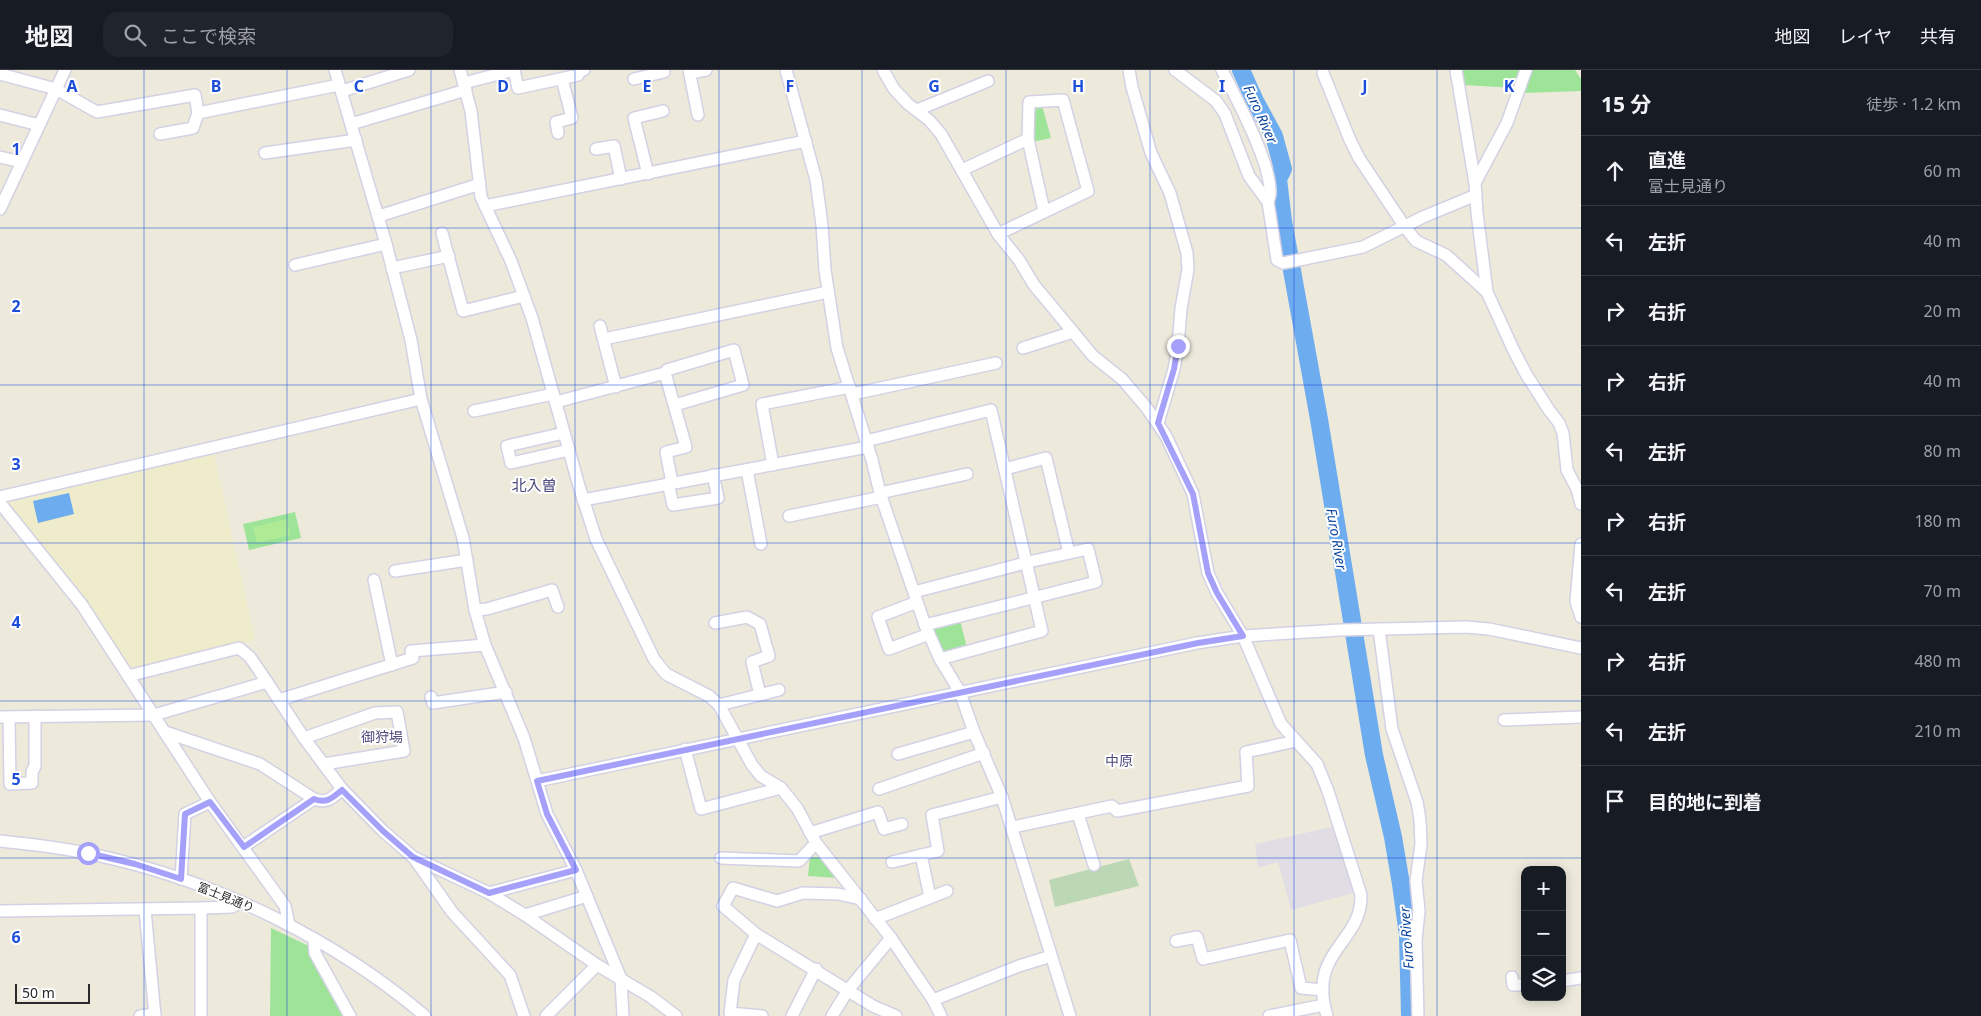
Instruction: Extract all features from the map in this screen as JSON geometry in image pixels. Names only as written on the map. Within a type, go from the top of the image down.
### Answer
[{"type":"street","points":[[0,208],[65,70]]},
{"type":"street","points":[[335,70],[386,244],[411,340],[420,399],[463,538],[476,610],[485,645],[506,692],[547,814],[588,896],[620,979],[623,1016]]},
{"type":"street","points":[[198,113],[341,88],[409,70]]},
{"type":"street","points":[[460,70],[465,87],[481,197],[511,261],[524,296],[596,539],[654,659],[666,674],[709,696],[719,705],[752,765],[760,776],[780,788],[797,808],[816,843],[862,899],[874,919],[891,938],[933,1000],[941,1016]]},
{"type":"street","points":[[351,124],[514,70],[518,88],[578,75],[581,70]]},
{"type":"street","points":[[634,78],[664,72],[663,70]]},
{"type":"street","points":[[698,115],[690,72],[706,70]]},
{"type":"street","points":[[786,70],[806,141],[820,205],[828,292],[837,348],[852,390],[881,495],[927,630],[940,659],[960,692],[974,732],[1013,827],[1070,1016]]},
{"type":"street","points":[[882,70],[894,89],[929,120],[941,134],[998,234],[1019,260],[1034,285],[1093,356],[1122,379],[1158,423],[1193,494],[1208,573],[1217,593],[1243,636],[1281,724],[1317,764],[1328,791],[1361,895],[1361,908],[1358,917],[1328,961],[1323,990],[1326,1010],[1269,1016]]},
{"type":"street","points":[[1129,70],[1144,129],[1152,153],[1170,193],[1187,253],[1188,269],[1181,309],[1178,346],[1174,369],[1158,423]]},
{"type":"street","points":[[1175,70],[1221,107],[1249,176],[1268,202]]},
{"type":"street","points":[[1222,70],[1256,141],[1271,191],[1268,202],[1277,260],[1283,263],[1363,247],[1423,217],[1476,195]]},
{"type":"street","points":[[1456,70],[1476,183],[1487,292],[1526,374],[1559,423],[1563,433],[1566,470],[1581,504]]},
{"type":"street","points":[[1476,183],[1507,123],[1526,70]]},
{"type":"street","points":[[1323,72],[1356,152],[1367,172],[1405,227],[1416,241],[1446,255],[1487,292]]},
{"type":"street","points":[[0,74],[56,89],[97,112],[194,95],[198,113],[193,128],[160,134]]},
{"type":"street","points":[[558,133],[556,122],[572,118],[562,78]]},
{"type":"street","points":[[916,110],[988,81]]},
{"type":"street","points":[[998,234],[1088,192],[1063,100],[1029,102],[1028,138],[1044,211]]},
{"type":"street","points":[[648,174],[634,118],[663,111]]},
{"type":"street","points":[[0,115],[39,126]]},
{"type":"street","points":[[962,170],[1028,138]]},
{"type":"street","points":[[265,153],[356,140]]},
{"type":"street","points":[[485,206],[806,141]]},
{"type":"street","points":[[596,149],[614,146],[621,179]]},
{"type":"street","points":[[0,157],[22,162]]},
{"type":"street","points":[[378,216],[480,184]]},
{"type":"street","points":[[442,233],[463,311],[524,296]]},
{"type":"street","points":[[295,265],[386,244]]},
{"type":"street","points":[[392,268],[449,256]]},
{"type":"street","points":[[604,339],[828,292]]},
{"type":"street","points":[[600,326],[616,387]]},
{"type":"street","points":[[1023,348],[1073,332]]},
{"type":"street","points":[[474,411],[616,387],[665,374],[667,370],[734,350],[743,385],[675,405]]},
{"type":"street","points":[[773,465],[762,404],[852,390],[996,363]]},
{"type":"street","points":[[665,374],[686,447],[666,452],[672,505],[718,498],[713,476]]},
{"type":"street","points":[[0,498],[420,399]]},
{"type":"street","points":[[583,500],[773,465],[867,444],[991,410],[1036,597],[1042,631],[940,659]]},
{"type":"street","points":[[564,433],[507,446],[511,463],[569,450]]},
{"type":"street","points":[[1005,469],[1046,458],[1069,553]]},
{"type":"street","points":[[747,470],[761,544]]},
{"type":"street","points":[[790,516],[967,474]]},
{"type":"street","points":[[0,503],[82,605],[210,802],[285,906],[289,926]]},
{"type":"street","points":[[1581,544],[1576,591],[1577,607],[1581,616]]},
{"type":"street","points":[[1088,549],[1096,582],[1036,597],[927,630],[889,649],[878,617],[915,597],[1028,563],[1069,553],[1088,549]]},
{"type":"street","points":[[395,571],[467,560]]},
{"type":"street","points":[[374,580],[392,665]]},
{"type":"street","points":[[476,610],[487,609],[552,590],[558,607]]},
{"type":"street","points":[[716,623],[747,617],[760,624],[769,656],[752,662],[760,695]]},
{"type":"street","points":[[537,781],[1198,643],[1243,636],[1340,630],[1466,627],[1489,629],[1581,648]]},
{"type":"street","points":[[1379,629],[1392,729],[1417,802],[1420,820],[1421,844],[1416,881],[1418,911],[1416,940],[1418,1016]]},
{"type":"street","points":[[279,700],[413,658],[411,651],[485,645]]},
{"type":"street","points":[[128,676],[239,648],[250,657],[304,738],[342,790],[383,831],[413,857],[452,912],[510,975],[524,1016]]},
{"type":"street","points":[[35,716],[35,766],[32,772],[32,783],[10,784],[5,716],[154,715],[267,682]]},
{"type":"street","points":[[719,705],[778,690]]},
{"type":"street","points":[[431,697],[433,703],[506,692]]},
{"type":"street","points":[[304,738],[374,713],[397,712],[404,750],[324,764]]},
{"type":"street","points":[[1504,720],[1581,717]]},
{"type":"street","points":[[165,732],[260,764],[314,799],[322,802],[328,801],[342,790]]},
{"type":"street","points":[[898,754],[974,732]]},
{"type":"street","points":[[1013,827],[1112,806],[1117,810],[1248,786],[1246,752],[1296,741]]},
{"type":"street","points":[[685,749],[701,809],[780,788]]},
{"type":"street","points":[[878,789],[984,753]]},
{"type":"street","points":[[892,862],[938,851],[932,815],[1002,797]]},
{"type":"street","points":[[244,847],[314,799]]},
{"type":"street","points":[[181,879],[185,814],[210,802]]},
{"type":"street","points":[[810,832],[878,812],[884,829],[902,824]]},
{"type":"street","points":[[1078,814],[1094,866]]},
{"type":"street","name":"富士見通り","points":[[0,841],[88,853],[135,864],[242,902],[314,939],[359,967],[426,1016]]},
{"type":"street","points":[[721,858],[799,860],[816,843]]},
{"type":"street","points":[[921,855],[930,897]]},
{"type":"street","points":[[413,857],[489,893],[526,915],[597,965],[651,997],[676,1016]]},
{"type":"street","points":[[489,893],[576,870]]},
{"type":"street","points":[[862,899],[838,894],[803,893],[777,901],[733,888],[723,906],[756,934],[816,969],[873,1006],[896,1016]]},
{"type":"street","points":[[874,919],[947,891]]},
{"type":"street","points":[[526,915],[588,896]]},
{"type":"street","points":[[0,911],[232,908],[242,902]]},
{"type":"street","points":[[201,908],[201,1016]]},
{"type":"street","points":[[140,1016],[155,1015],[145,910]]},
{"type":"street","points":[[756,934],[734,980],[730,1014],[762,1016]]},
{"type":"street","points":[[1176,941],[1197,937],[1203,959],[1290,940],[1301,988],[1323,990]]},
{"type":"street","points":[[832,1016],[848,990],[891,938]]},
{"type":"street","points":[[314,939],[315,953],[350,1016]]},
{"type":"street","points":[[933,1000],[1019,966],[1052,956]]},
{"type":"street","points":[[546,1016],[597,965]]},
{"type":"street","points":[[792,1016],[816,969]]},
{"type":"street","points":[[1512,977],[1513,985],[1521,985]]},
{"type":"street","points":[[1566,980],[1581,978]]},
{"type":"shaded area","points":[[214,454],[255,640],[135,671],[125,666],[7,505],[8,502]]},
{"type":"shaded area","points":[[1336,826],[1357,892],[1291,910],[1278,862],[1258,868],[1255,844]]},
{"type":"green space","points":[[1460,70],[1522,70],[1516,88],[1463,85]]},
{"type":"green space","points":[[1529,70],[1575,70],[1581,79],[1581,91],[1523,93]]},
{"type":"green space","points":[[1042,105],[1051,138],[1032,142],[1033,108]]},
{"type":"green space","points":[[295,512],[301,538],[249,550],[243,524]]},
{"type":"green space","points":[[287,519],[290,535],[257,543],[253,527]]},
{"type":"green space","points":[[960,620],[967,648],[944,655],[932,631],[933,627]]},
{"type":"green space","points":[[810,857],[823,857],[838,878],[808,876]]},
{"type":"green space","points":[[1129,859],[1139,886],[1055,907],[1049,880]]},
{"type":"green space","points":[[271,928],[309,946],[346,1016],[270,1016]]},
{"type":"water","points":[[69,493],[74,514],[38,523],[33,501]]},
{"type":"waterway","name":"Furo River","points":[[1241,70],[1274,136],[1283,169],[1278,179],[1283,221],[1319,419],[1374,755],[1393,837],[1401,884],[1408,935],[1410,1016]]},
{"type":"district","name":"北入曽","points":[[534,485]]},
{"type":"district","name":"御狩場","points":[[382,736]]},
{"type":"district","name":"中原","points":[[1119,760]]},
{"type":"route","points":[[88,853],[135,864],[181,879],[185,814],[210,802],[244,847],[314,799],[322,802],[328,801],[342,790],[383,831],[413,857],[489,893],[576,870],[547,814],[537,781],[1198,643],[1243,636],[1217,593],[1208,573],[1193,494],[1158,423],[1174,369],[1178,346]]}]
